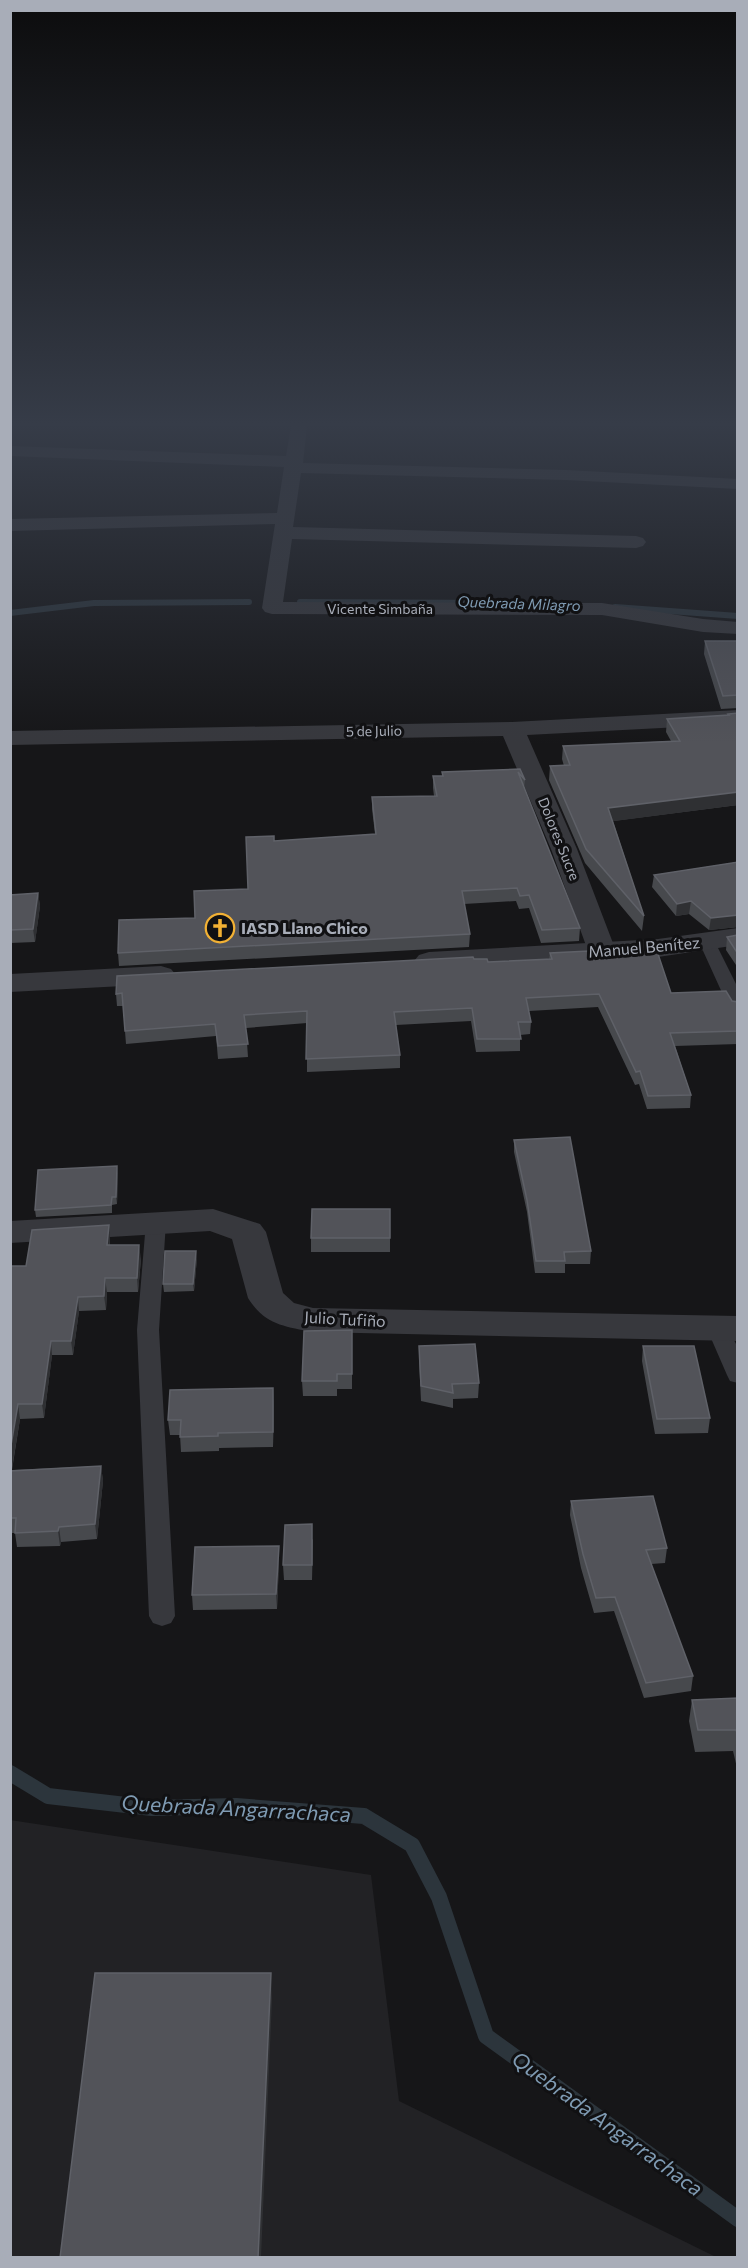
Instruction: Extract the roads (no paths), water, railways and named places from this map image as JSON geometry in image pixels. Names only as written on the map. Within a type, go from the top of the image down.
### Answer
[{"type":"street","name":"Vicente Simbaña","points":[[283,532],[273,608],[602,609],[631,612],[703,627],[738,628]]},
{"type":"street","points":[[412,532],[636,542]]},
{"type":"street","name":"5 de Julio","points":[[10,738],[512,729],[738,717]]},
{"type":"street","name":"Dolores Sucre","points":[[512,729],[564,849],[602,951]]},
{"type":"street","name":"Manuel Benítez","points":[[401,962],[602,951],[707,942],[738,936]]},
{"type":"street","points":[[10,983],[188,974]]},
{"type":"street","name":"Julio Tufiño","points":[[10,1232],[213,1220],[248,1232],[266,1298],[282,1313],[313,1320],[728,1329]]},
{"type":"lane","points":[[707,942],[738,1008]]},
{"type":"lane","points":[[156,1222],[148,1330],[162,1616]]},
{"type":"lane","points":[[728,1329],[738,1375]]},
{"type":"waterway","name":"Quebrada Milagro","points":[[10,613],[94,603],[249,602]]},
{"type":"waterway","name":"Quebrada Milagro","points":[[300,602],[506,603]]},
{"type":"waterway","name":"Quebrada Milagro","points":[[615,607],[738,616]]},
{"type":"waterway","name":"Quebrada Angarrachaca","points":[[10,1773],[48,1796],[152,1808],[236,1806],[364,1816],[412,1845],[439,1897],[486,2036],[738,2219]]},
{"type":"place","name":"IASD Llano Chico","points":[[220,928]]}]
